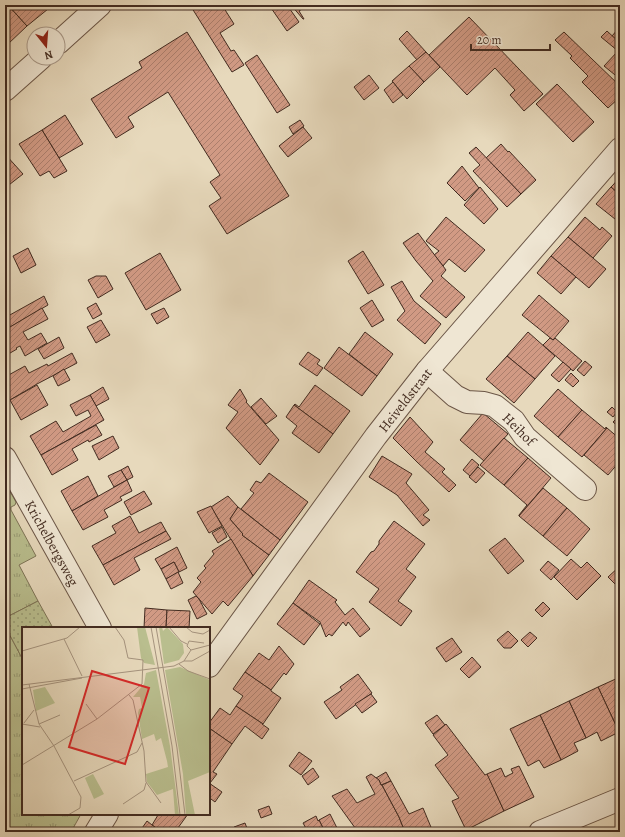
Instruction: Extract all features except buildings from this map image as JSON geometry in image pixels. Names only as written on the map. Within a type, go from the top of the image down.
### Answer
[{"type":"street","points":[[66,36],[100,5]]},
{"type":"street","points":[[5,90],[32,66]]},
{"type":"street","name":"Heiveldstraat","points":[[210,665],[376,436],[427,371],[620,149]]},
{"type":"street","name":"Heihof","points":[[427,371],[455,396],[467,402],[484,403],[495,406],[514,421],[525,437],[585,489]]},
{"type":"street","name":"Krichelbergsweg","points":[[5,458],[99,627]]},
{"type":"street","points":[[540,832],[620,798]]},
{"type":"street","points":[[96,832],[106,815]]},
{"type":"green space","points":[[5,483],[16,502],[15,505],[11,507],[11,510],[36,556],[19,565],[38,601],[5,618]]},
{"type":"green space","points":[[38,601],[52,627],[22,627],[22,658],[5,626],[5,618]]},
{"type":"green space","points":[[5,626],[22,658],[22,815],[80,815],[71,832],[5,832]]}]
